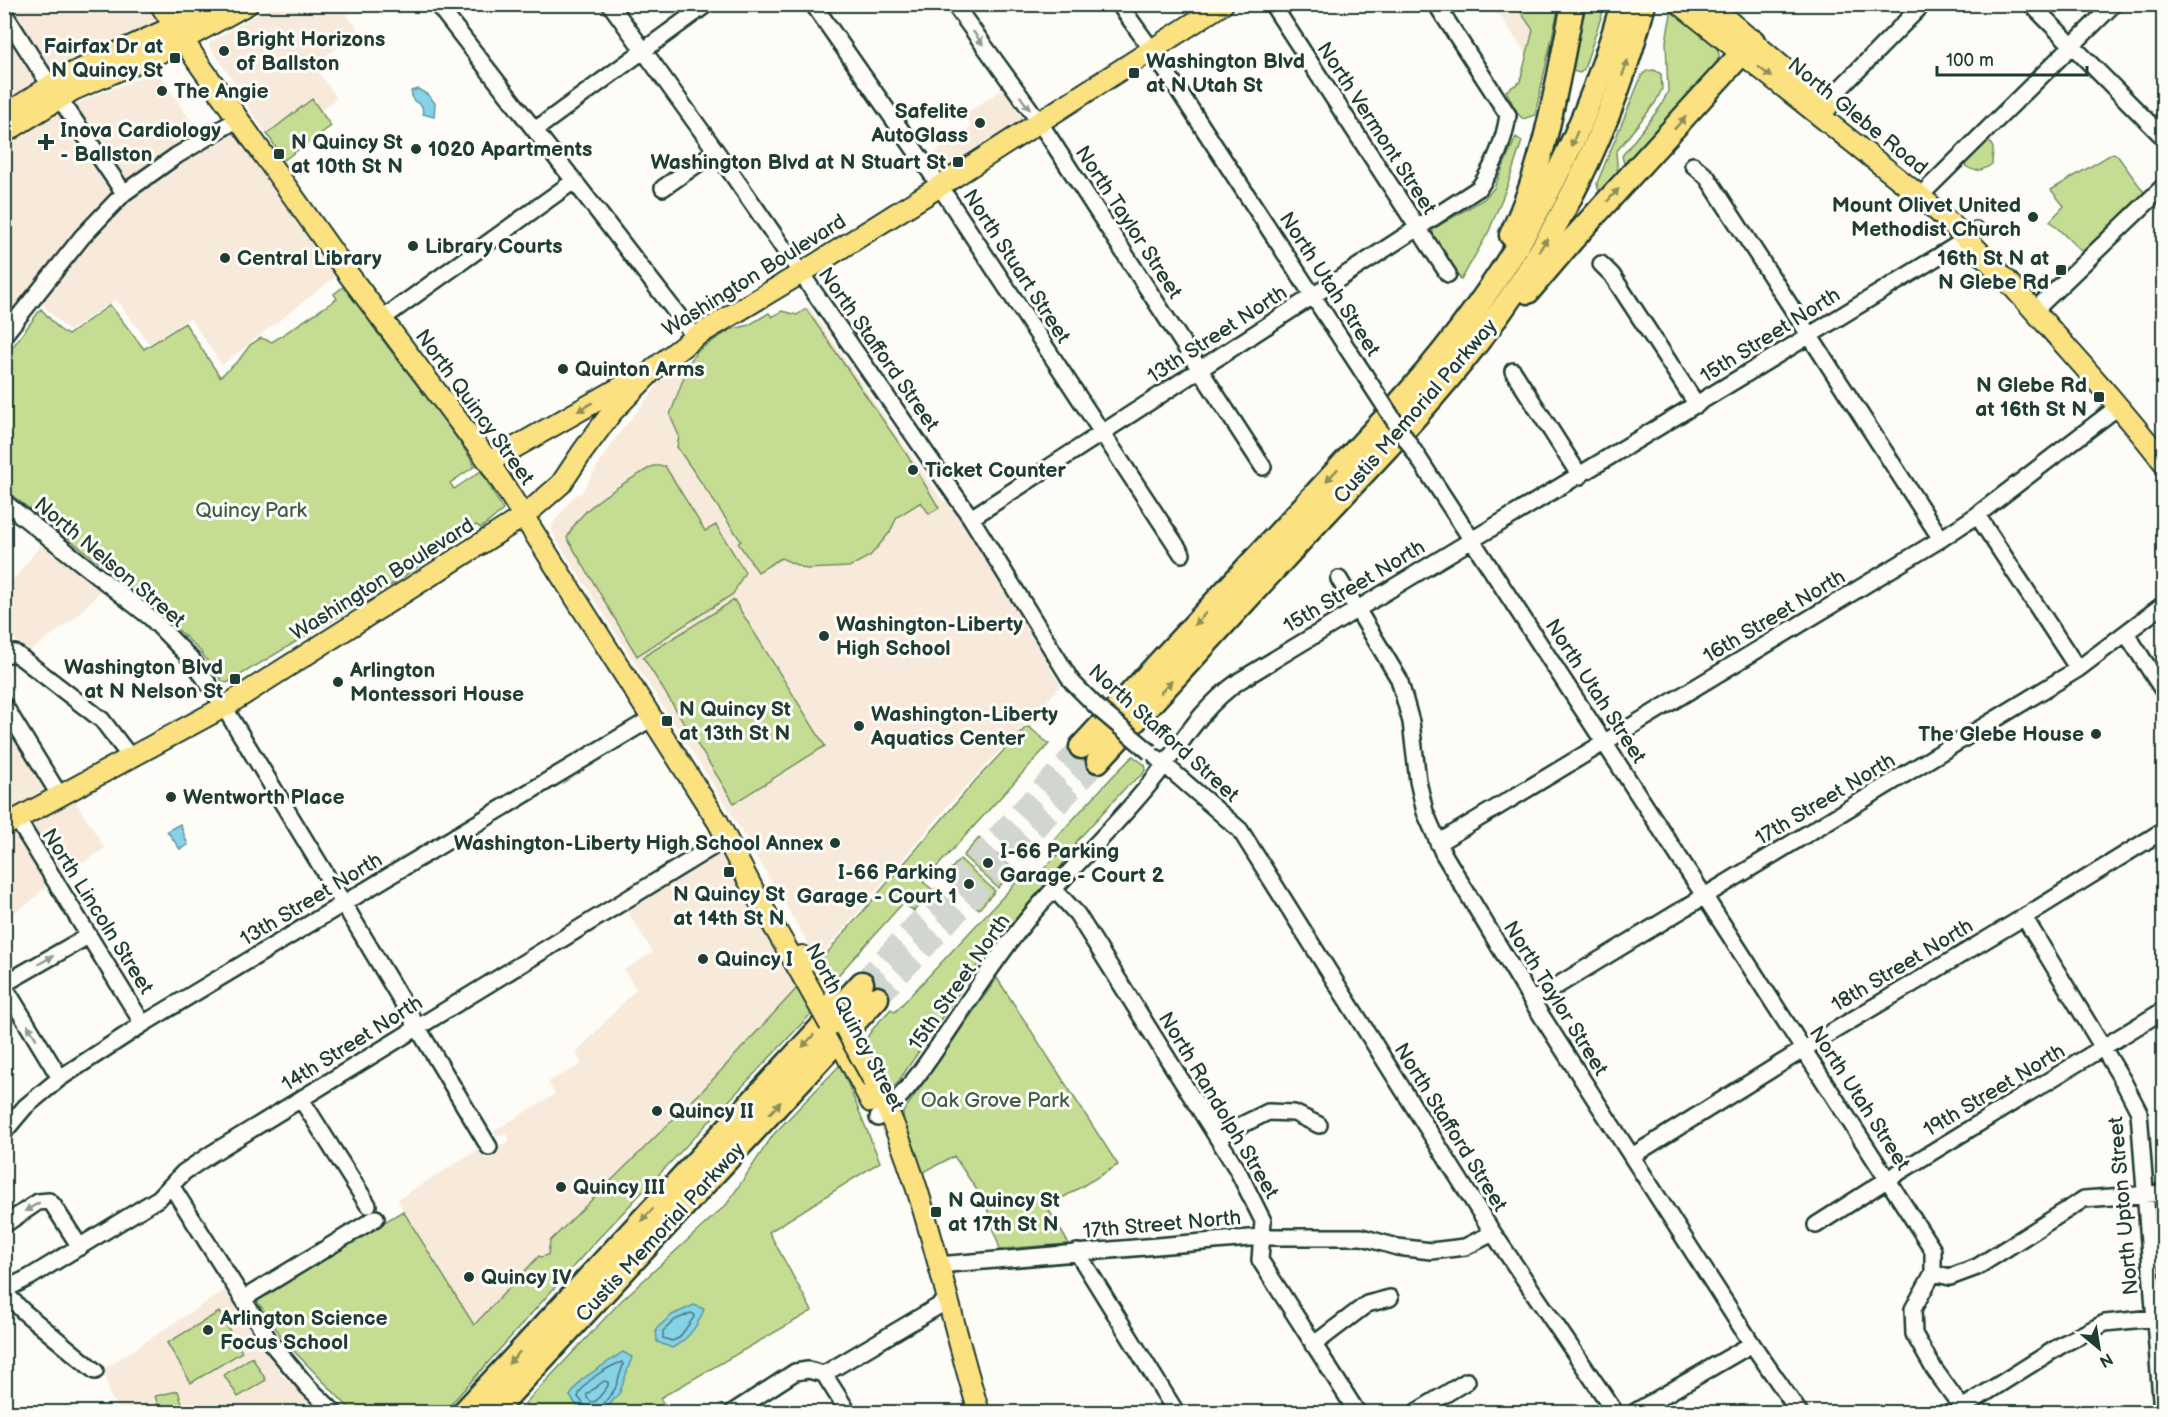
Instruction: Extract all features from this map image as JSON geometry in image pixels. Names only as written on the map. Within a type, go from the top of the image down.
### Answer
[{"type":"highway","points":[[1413,388],[1486,280],[1515,226],[1543,146],[1573,4]]},
{"type":"highway","name":"Custis Memorial Parkway","points":[[1622,4],[1590,102],[1568,154],[1543,203],[1486,296],[1459,333],[1413,388],[1089,754],[1350,488],[1410,423],[1479,342],[1539,252],[1570,196],[1606,120],[1625,68],[1644,4]]},
{"type":"highway","points":[[1350,488],[1429,415],[1573,239],[1748,47]]},
{"type":"highway","name":"Custis Memorial Parkway","points":[[464,1413],[869,991],[493,1413]]},
{"type":"main road","name":"North Quincy Street","points":[[160,4],[238,118],[382,319],[489,462],[730,843],[758,899],[806,971],[831,1002],[883,1114],[929,1224],[947,1301],[980,1413]]},
{"type":"main road","points":[[4,116],[55,92],[92,81],[146,59],[218,4]]},
{"type":"main road","points":[[179,33],[248,4]]},
{"type":"main road","name":"Washington Boulevard","points":[[11,823],[224,707],[524,516],[561,484],[612,412],[655,368],[695,337],[800,274],[1040,123],[1223,4]]},
{"type":"main road","name":"North Glebe Road","points":[[1696,8],[1748,47],[1972,234],[2130,401],[2163,443]]},
{"type":"main road","points":[[4,133],[55,92]]},
{"type":"main road","name":"North Glebe Road","points":[[2039,306],[2163,463]]},
{"type":"main road","points":[[489,462],[655,368]]},
{"type":"street","points":[[438,4],[695,337]]},
{"type":"street","name":"North Stafford Street","points":[[610,4],[716,151],[971,519],[1072,682],[1099,709],[1240,830],[1493,1233],[1615,1413]]},
{"type":"street","points":[[535,130],[707,4]]},
{"type":"street","name":"North Stuart Street","points":[[813,4],[940,186],[1182,554]]},
{"type":"street","name":"North Taylor Street","points":[[954,4],[1040,123],[1263,467]]},
{"type":"street","name":"North Utah Street","points":[[1119,4],[1152,50],[1473,540],[1888,1179],[1933,1250],[1932,1273]]},
{"type":"street","name":"North Vermont Street","points":[[1272,4],[1448,273]]},
{"type":"street","name":"13th Street North","points":[[971,519],[1479,188],[1490,171],[1505,136],[1508,116],[1436,4]]},
{"type":"street","points":[[1820,108],[1923,4]]},
{"type":"street","points":[[2031,4],[2163,138]]},
{"type":"street","points":[[1924,192],[2114,4]]},
{"type":"street","points":[[4,13],[124,192]]},
{"type":"street","points":[[4,335],[82,237],[124,192],[176,156],[238,118]]},
{"type":"street","points":[[663,188],[716,151]]},
{"type":"street","points":[[1693,165],[1707,177],[1941,539]]},
{"type":"street","points":[[382,319],[574,181]]},
{"type":"street","points":[[2039,306],[2163,186]]},
{"type":"street","name":"15th Street North","points":[[883,1114],[915,1081],[965,1006],[1023,926],[1164,765],[1188,730],[1221,694],[1356,609],[1697,405],[1972,234]]},
{"type":"street","points":[[1601,264],[1612,275],[1697,405]]},
{"type":"street","points":[[1513,370],[1580,476]]},
{"type":"street","name":"16th Street North","points":[[1438,843],[1941,539],[1977,515],[2119,406]]},
{"type":"street","name":"North Nelson Street","points":[[4,502],[151,618],[193,661],[224,707],[344,903],[489,1148]]},
{"type":"street","points":[[1977,515],[2078,669]]},
{"type":"street","name":"North Taylor Street","points":[[1339,579],[1399,679],[1411,722],[1418,782],[1425,812],[1438,843],[1532,1001],[1752,1344],[1799,1413]]},
{"type":"street","name":"17th Street North","points":[[1532,1001],[2078,669],[2163,604]]},
{"type":"street","points":[[2126,633],[2163,693]]},
{"type":"street","points":[[4,655],[15,653],[102,720],[131,758]]},
{"type":"street","name":"North Lincoln Street","points":[[4,705],[60,796]]},
{"type":"street","name":"13th Street North","points":[[4,1132],[25,1107],[60,1078],[143,1024],[652,718]]},
{"type":"street","name":"North Lincoln Street","points":[[11,823],[88,936],[143,1024]]},
{"type":"street","name":"18th Street North","points":[[1632,1156],[2163,830]]},
{"type":"street","name":"14th Street North","points":[[4,1291],[159,1198],[184,1172],[211,1154],[418,1027],[730,843]]},
{"type":"street","name":"North Randolph Street","points":[[1054,889],[1077,915],[1237,1168],[1263,1221],[1260,1260],[1357,1413]]},
{"type":"street","name":"North Upton Street","points":[[2024,917],[2139,1112],[2162,1413]]},
{"type":"street","points":[[60,1078],[4,985],[88,936]]},
{"type":"street","name":"19th Street North","points":[[1816,1225],[2163,1010]]},
{"type":"street","points":[[243,1299],[372,1212],[301,1099]]},
{"type":"street","points":[[1217,1137],[1268,1112],[1294,1113],[1319,1125]]},
{"type":"street","points":[[172,1187],[271,1343],[334,1413]]},
{"type":"street","points":[[2154,1318],[2105,1323],[2062,1344],[1963,1410],[1934,1369],[1914,1334],[1913,1309],[1932,1273],[1950,1277],[1977,1267],[2084,1199],[2163,1193]]},
{"type":"street","points":[[4,1225],[38,1202],[49,1201],[80,1247]]},
{"type":"street","name":"17th Street North","points":[[938,1265],[1261,1237],[1362,1238],[1397,1247],[1431,1251],[1465,1247],[1493,1233]]},
{"type":"street","points":[[1077,1252],[1176,1413]]},
{"type":"street","points":[[4,1291],[24,1312],[95,1371]]},
{"type":"street","points":[[1313,1345],[1367,1304],[1390,1298]]},
{"type":"street","points":[[824,1374],[947,1301]]},
{"type":"street","points":[[1635,1413],[1752,1344]]},
{"type":"street","points":[[734,1413],[795,1372],[808,1370],[824,1374],[848,1413]]},
{"type":"street","points":[[1416,1413],[1467,1381]]},
{"type":"shaded area","points":[[7,5],[149,5],[161,22],[52,73]]},
{"type":"shaded area","points":[[272,5],[340,5],[360,32],[313,65],[337,98],[321,111],[312,99],[267,134],[209,46],[211,42]]},
{"type":"shaded area","points":[[1490,5],[1516,5],[1533,30],[1527,56],[1500,15],[1497,15]]},
{"type":"shaded area","points":[[4,33],[36,82],[5,106],[4,106]]},
{"type":"shaded area","points":[[157,71],[202,137],[152,166],[5,325],[5,147],[56,111]]},
{"type":"shaded area","points":[[1003,89],[1011,95],[1027,115],[1026,118],[951,167],[944,169],[941,167],[933,154],[971,126],[965,114]]},
{"type":"shaded area","name":"Central Library","points":[[236,129],[339,274],[222,365],[190,318],[149,344],[116,299],[69,331],[39,301],[78,254],[140,189]]},
{"type":"shaded area","name":"Washington-Liberty High School","points":[[809,307],[942,500],[953,505],[1061,686],[945,809],[827,949],[816,957],[726,805],[552,530],[552,525],[574,496],[581,493],[617,436],[657,384],[684,362],[689,362],[697,351],[730,330],[749,325],[769,313],[772,317],[782,311],[797,315]]},
{"type":"shaded area","points":[[42,544],[100,591],[74,619],[30,651],[5,632],[5,590]]},
{"type":"shaded area","points":[[4,720],[46,789],[5,814],[4,814]]},
{"type":"shaded area","points":[[74,799],[105,848],[5,918],[4,838]]},
{"type":"shaded area","points":[[720,855],[724,857],[776,952],[799,986],[704,1089],[550,1241],[548,1255],[541,1257],[473,1325],[403,1211],[398,1199],[482,1147],[486,1158],[494,1157],[497,1148],[509,1143],[508,1134],[496,1135],[494,1131],[555,1094],[548,1082],[582,1064],[576,1053],[636,989],[624,970],[653,952],[626,909],[712,857]]},
{"type":"shaded area","name":"Arlington Science Focus School","points":[[225,1290],[282,1375],[321,1412],[119,1412],[120,1409],[110,1396],[104,1369]]},
{"type":"green space","points":[[1516,5],[1559,5],[1535,115],[1523,119],[1506,91],[1520,82],[1533,30]]},
{"type":"green space","points":[[1584,5],[1605,5],[1584,69],[1580,73],[1568,70]]},
{"type":"green space","points":[[1672,9],[1706,36],[1719,54],[1716,63],[1694,93],[1625,168],[1622,156],[1661,106],[1668,91],[1666,41]]},
{"type":"green space","points":[[1654,70],[1661,74],[1662,89],[1655,103],[1616,152],[1618,176],[1602,194],[1597,183],[1642,75]]},
{"type":"green space","points":[[312,99],[331,126],[284,160],[267,134]]},
{"type":"green space","points":[[1516,137],[1522,141],[1508,184],[1489,231],[1461,280],[1433,236],[1433,229],[1484,199],[1494,188]]},
{"type":"green space","points":[[1988,139],[1993,148],[1992,164],[1985,169],[1978,170],[1970,169],[1963,164]]},
{"type":"green space","points":[[2113,153],[2117,155],[2146,195],[2083,253],[2050,221],[2064,206],[2051,190]]},
{"type":"green space","name":"Quincy Park","points":[[343,287],[453,432],[475,466],[450,483],[454,489],[481,471],[503,510],[481,528],[476,525],[399,580],[227,683],[222,681],[200,651],[143,596],[5,490],[5,357],[41,309],[59,329],[68,335],[110,305],[144,349],[185,323],[220,377],[239,360],[250,345],[261,338],[272,342],[337,299],[334,294]]},
{"type":"green space","points":[[806,309],[907,455],[939,508],[929,514],[921,502],[897,517],[890,532],[870,556],[849,567],[806,569],[781,558],[758,572],[738,543],[741,541],[677,447],[679,436],[670,415],[689,363],[697,351],[730,330],[749,325],[769,313],[772,317],[782,311],[797,315]]},
{"type":"green space","points":[[653,466],[665,466],[705,531],[716,525],[745,572],[733,594],[637,656],[567,538],[582,515],[593,505]]},
{"type":"green space","points":[[734,600],[825,746],[734,803],[643,657]]},
{"type":"green space","points":[[1029,727],[1049,744],[923,882],[932,889],[914,911],[903,903],[832,982],[820,961],[975,781],[1025,728]]},
{"type":"green space","points":[[1133,756],[1145,765],[1146,769],[1143,774],[1126,787],[1076,842],[1074,851],[981,960],[895,1086],[885,1085],[867,1052],[867,1038],[872,1031],[891,1009],[895,1012],[1028,870],[1036,877],[1062,850],[1053,841]]},
{"type":"green space","name":"I-66 Parking Garage - Court 2","points":[[979,838],[1014,870],[998,888],[963,856]]},
{"type":"green space","name":"I-66 Parking Garage - Court 1","points":[[960,859],[995,891],[979,909],[944,877]]},
{"type":"green space","name":"Oak Grove Park","points":[[997,978],[1118,1165],[1047,1207],[1069,1244],[1000,1249],[985,1202],[954,1156],[922,1173],[904,1124],[903,1112]]},
{"type":"green space","points":[[798,987],[812,1013],[596,1241],[444,1412],[353,1412],[286,1343],[257,1301],[258,1297],[403,1211],[474,1325],[539,1256],[548,1255],[550,1241],[704,1089]]},
{"type":"green space","points":[[840,1065],[880,1162],[769,1232],[812,1311],[660,1398],[669,1412],[517,1412],[621,1301],[727,1204],[773,1135]]},
{"type":"green space","points":[[219,1312],[242,1352],[191,1383],[167,1343]]},
{"type":"green space","points":[[252,1357],[266,1380],[238,1397],[224,1375]]},
{"type":"green space","points":[[178,1391],[182,1404],[179,1412],[160,1412],[155,1396]]},
{"type":"water","points":[[418,89],[435,103],[434,117],[423,114],[422,106],[413,100],[411,91]]},
{"type":"water","points":[[180,824],[188,845],[180,849],[167,831]]},
{"type":"water","points":[[694,1305],[704,1309],[699,1321],[687,1337],[672,1348],[657,1342],[656,1329],[672,1315]]},
{"type":"water","points":[[623,1352],[632,1357],[620,1392],[604,1412],[587,1412],[580,1409],[570,1396],[581,1380]]},
{"type":"tunnel","points":[[862,983],[1081,747]]},
{"type":"tunnel","points":[[877,998],[1098,761]]},
{"type":"place","name":"Bright Horizons of Ballston","points":[[224,51]]},
{"type":"place","name":"Fairfax Dr at N Quincy St","points":[[175,58]]},
{"type":"place","name":"Washington Blvd at N Utah St","points":[[1134,73]]},
{"type":"place","name":"The Angie","points":[[162,91]]},
{"type":"place","name":"Safelite AutoGlass","points":[[980,123]]},
{"type":"place","name":"Inova Cardiology - Ballston","points":[[46,142]]},
{"type":"place","name":"1020 Apartments","points":[[416,149]]},
{"type":"place","name":"N Quincy St at 10th St N","points":[[279,154]]},
{"type":"place","name":"Washington Blvd at N Stuart St","points":[[958,162]]},
{"type":"place","name":"Mount Olivet United Methodist Church","points":[[2033,217]]},
{"type":"place","name":"Library Courts","points":[[413,246]]},
{"type":"place","name":"Central Library","points":[[225,258]]},
{"type":"place","name":"16th St N at N Glebe Rd","points":[[2061,270]]},
{"type":"place","name":"Quinton Arms","points":[[563,369]]},
{"type":"place","name":"N Glebe Rd at 16th St N","points":[[2099,397]]},
{"type":"place","name":"Ticket Counter","points":[[913,470]]},
{"type":"place","name":"Washington-Liberty High School","points":[[824,636]]},
{"type":"place","name":"Washington Blvd at N Nelson St","points":[[235,679]]},
{"type":"place","name":"Arlington Montessori House","points":[[338,682]]},
{"type":"place","name":"N Quincy St at 13th St N","points":[[667,721]]},
{"type":"place","name":"Washington-Liberty Aquatics Center","points":[[859,726]]},
{"type":"place","name":"The Glebe House","points":[[2096,734]]},
{"type":"place","name":"Wentworth Place","points":[[171,797]]},
{"type":"place","name":"Washington-Liberty High School Annex","points":[[835,843]]},
{"type":"place","name":"I-66 Parking Garage - Court 2","points":[[988,863]]},
{"type":"place","name":"N Quincy St at 14th St N","points":[[729,872]]},
{"type":"place","name":"I-66 Parking Garage - Court 1","points":[[969,884]]},
{"type":"place","name":"Quincy I","points":[[703,959]]},
{"type":"place","name":"Quincy II","points":[[657,1111]]},
{"type":"place","name":"Quincy III","points":[[561,1187]]},
{"type":"place","name":"N Quincy St at 17th St N","points":[[936,1212]]},
{"type":"place","name":"Quincy IV","points":[[469,1277]]},
{"type":"place","name":"Arlington Science Focus School","points":[[208,1330]]}]
